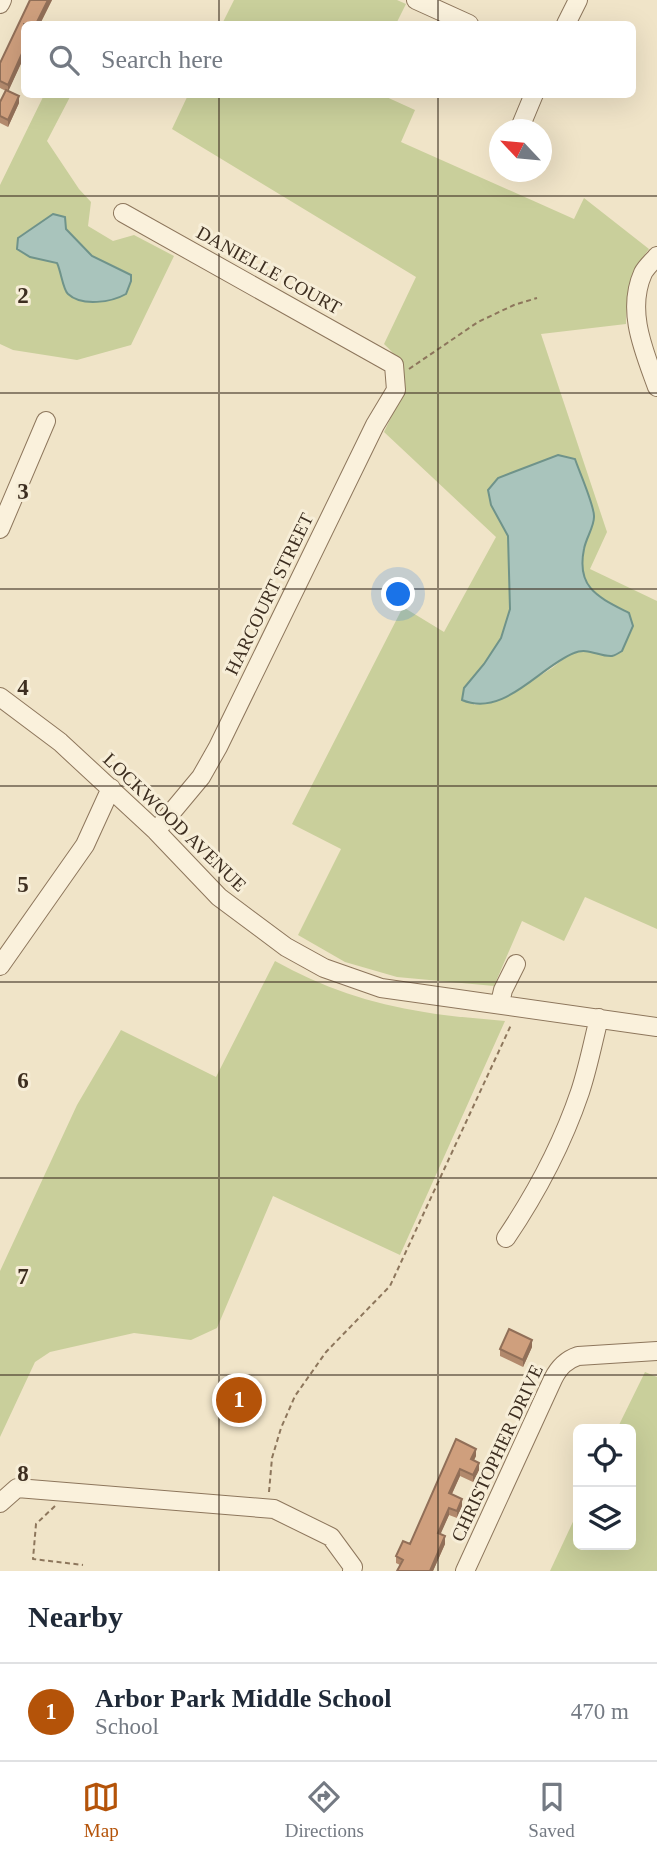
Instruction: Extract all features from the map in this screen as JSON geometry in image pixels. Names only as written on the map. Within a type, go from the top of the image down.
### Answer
[{"type":"street","points":[[416,0],[462,21]]},
{"type":"street","points":[[568,21],[578,0]]},
{"type":"street","points":[[524,119],[532,98]]},
{"type":"street","name":"DANIELLE COURT","points":[[122,213],[388,359],[395,370]]},
{"type":"street","points":[[657,256],[643,272],[635,309],[642,346],[657,387]]},
{"type":"street","name":"HARCOURT STREET","points":[[156,831],[201,777],[218,747],[375,425],[396,390],[395,370]]},
{"type":"street","points":[[0,529],[46,421]]},
{"type":"street","name":"LOCKWOOD AVENUE","points":[[0,696],[60,742],[111,788],[219,897],[286,947],[324,968],[381,988],[657,1027]]},
{"type":"street","points":[[0,966],[85,845],[111,788]]},
{"type":"street","points":[[500,1003],[503,990],[516,964]]},
{"type":"street","points":[[506,1238],[531,1201],[556,1154],[581,1090],[598,1018]]},
{"type":"street","name":"CHRISTOPHER DRIVE","points":[[465,1571],[558,1371],[569,1359],[578,1356],[657,1351]]},
{"type":"street","points":[[0,1503],[17,1488],[274,1509],[331,1536],[353,1567],[352,1571]]},
{"type":"path","points":[[395,370],[415,366],[478,322],[514,305],[537,298]]},
{"type":"path","points":[[269,1496],[272,1458],[295,1396],[326,1352],[390,1286],[511,1025]]},
{"type":"path","points":[[56,1506],[36,1524],[33,1559],[83,1566]]},
{"type":"green space","points":[[234,0],[397,0],[406,4],[398,21],[224,21]]},
{"type":"green space","points":[[43,98],[69,98],[47,141],[79,189],[91,202],[88,226],[113,241],[134,235],[174,256],[131,345],[77,360],[13,350],[0,344],[0,185]],"holes":[[[53,214],[92,256],[131,274],[64,276],[57,263],[30,257],[18,237]]]},
{"type":"green space","points":[[187,98],[389,98],[415,110],[401,142],[574,219],[584,198],[649,249],[631,284],[626,324],[541,334],[607,532],[590,569],[657,601],[657,929],[585,897],[564,941],[522,921],[494,986],[397,977],[345,962],[298,935],[341,849],[292,824],[403,607],[444,632],[496,537],[384,432],[400,397],[403,376],[401,366],[384,344],[416,277],[172,129]],"holes":[[[558,455],[575,459],[594,512],[593,525],[584,549],[583,573],[592,590],[629,613],[632,626],[622,651],[609,654],[581,651],[572,654],[515,691],[474,705],[484,664],[501,638],[510,609],[508,536],[491,505],[488,490],[498,478]]]},
{"type":"green space","points":[[275,961],[328,986],[404,1009],[505,1021],[400,1255],[273,1196],[217,1328],[191,1340],[134,1333],[50,1352],[35,1362],[0,1437],[0,1271],[77,1105],[121,1030],[216,1077]]},
{"type":"green space","points":[[645,1372],[657,1377],[657,1571],[550,1571],[573,1522],[573,1550],[636,1550],[636,1424],[619,1424]]},
{"type":"water","points":[[53,214],[65,217],[66,229],[92,256],[131,275],[126,294],[97,302],[81,301],[66,292],[57,263],[30,257],[17,249],[18,238]]},
{"type":"water","points":[[558,455],[575,459],[594,512],[594,521],[585,545],[583,573],[592,590],[629,613],[633,626],[622,651],[615,655],[579,651],[561,660],[507,697],[477,704],[462,700],[464,688],[501,638],[510,609],[508,536],[491,505],[488,490],[498,478]]},
{"type":"building","points":[[30,0],[48,0],[38,21],[21,21],[21,56],[8,85],[0,81],[0,63]]},
{"type":"building","points":[[6,90],[19,96],[8,120],[0,116],[0,102]]},
{"type":"building","points":[[509,1329],[532,1340],[523,1360],[500,1349]]},
{"type":"building","points":[[456,1439],[476,1449],[471,1459],[479,1463],[473,1475],[460,1469],[449,1493],[462,1499],[457,1511],[449,1508],[438,1533],[445,1536],[430,1571],[397,1571],[403,1560],[396,1556],[403,1541],[410,1544]]},
{"type":"place","name":"Arbor Park Middle School","points":[[239,1400]]}]
